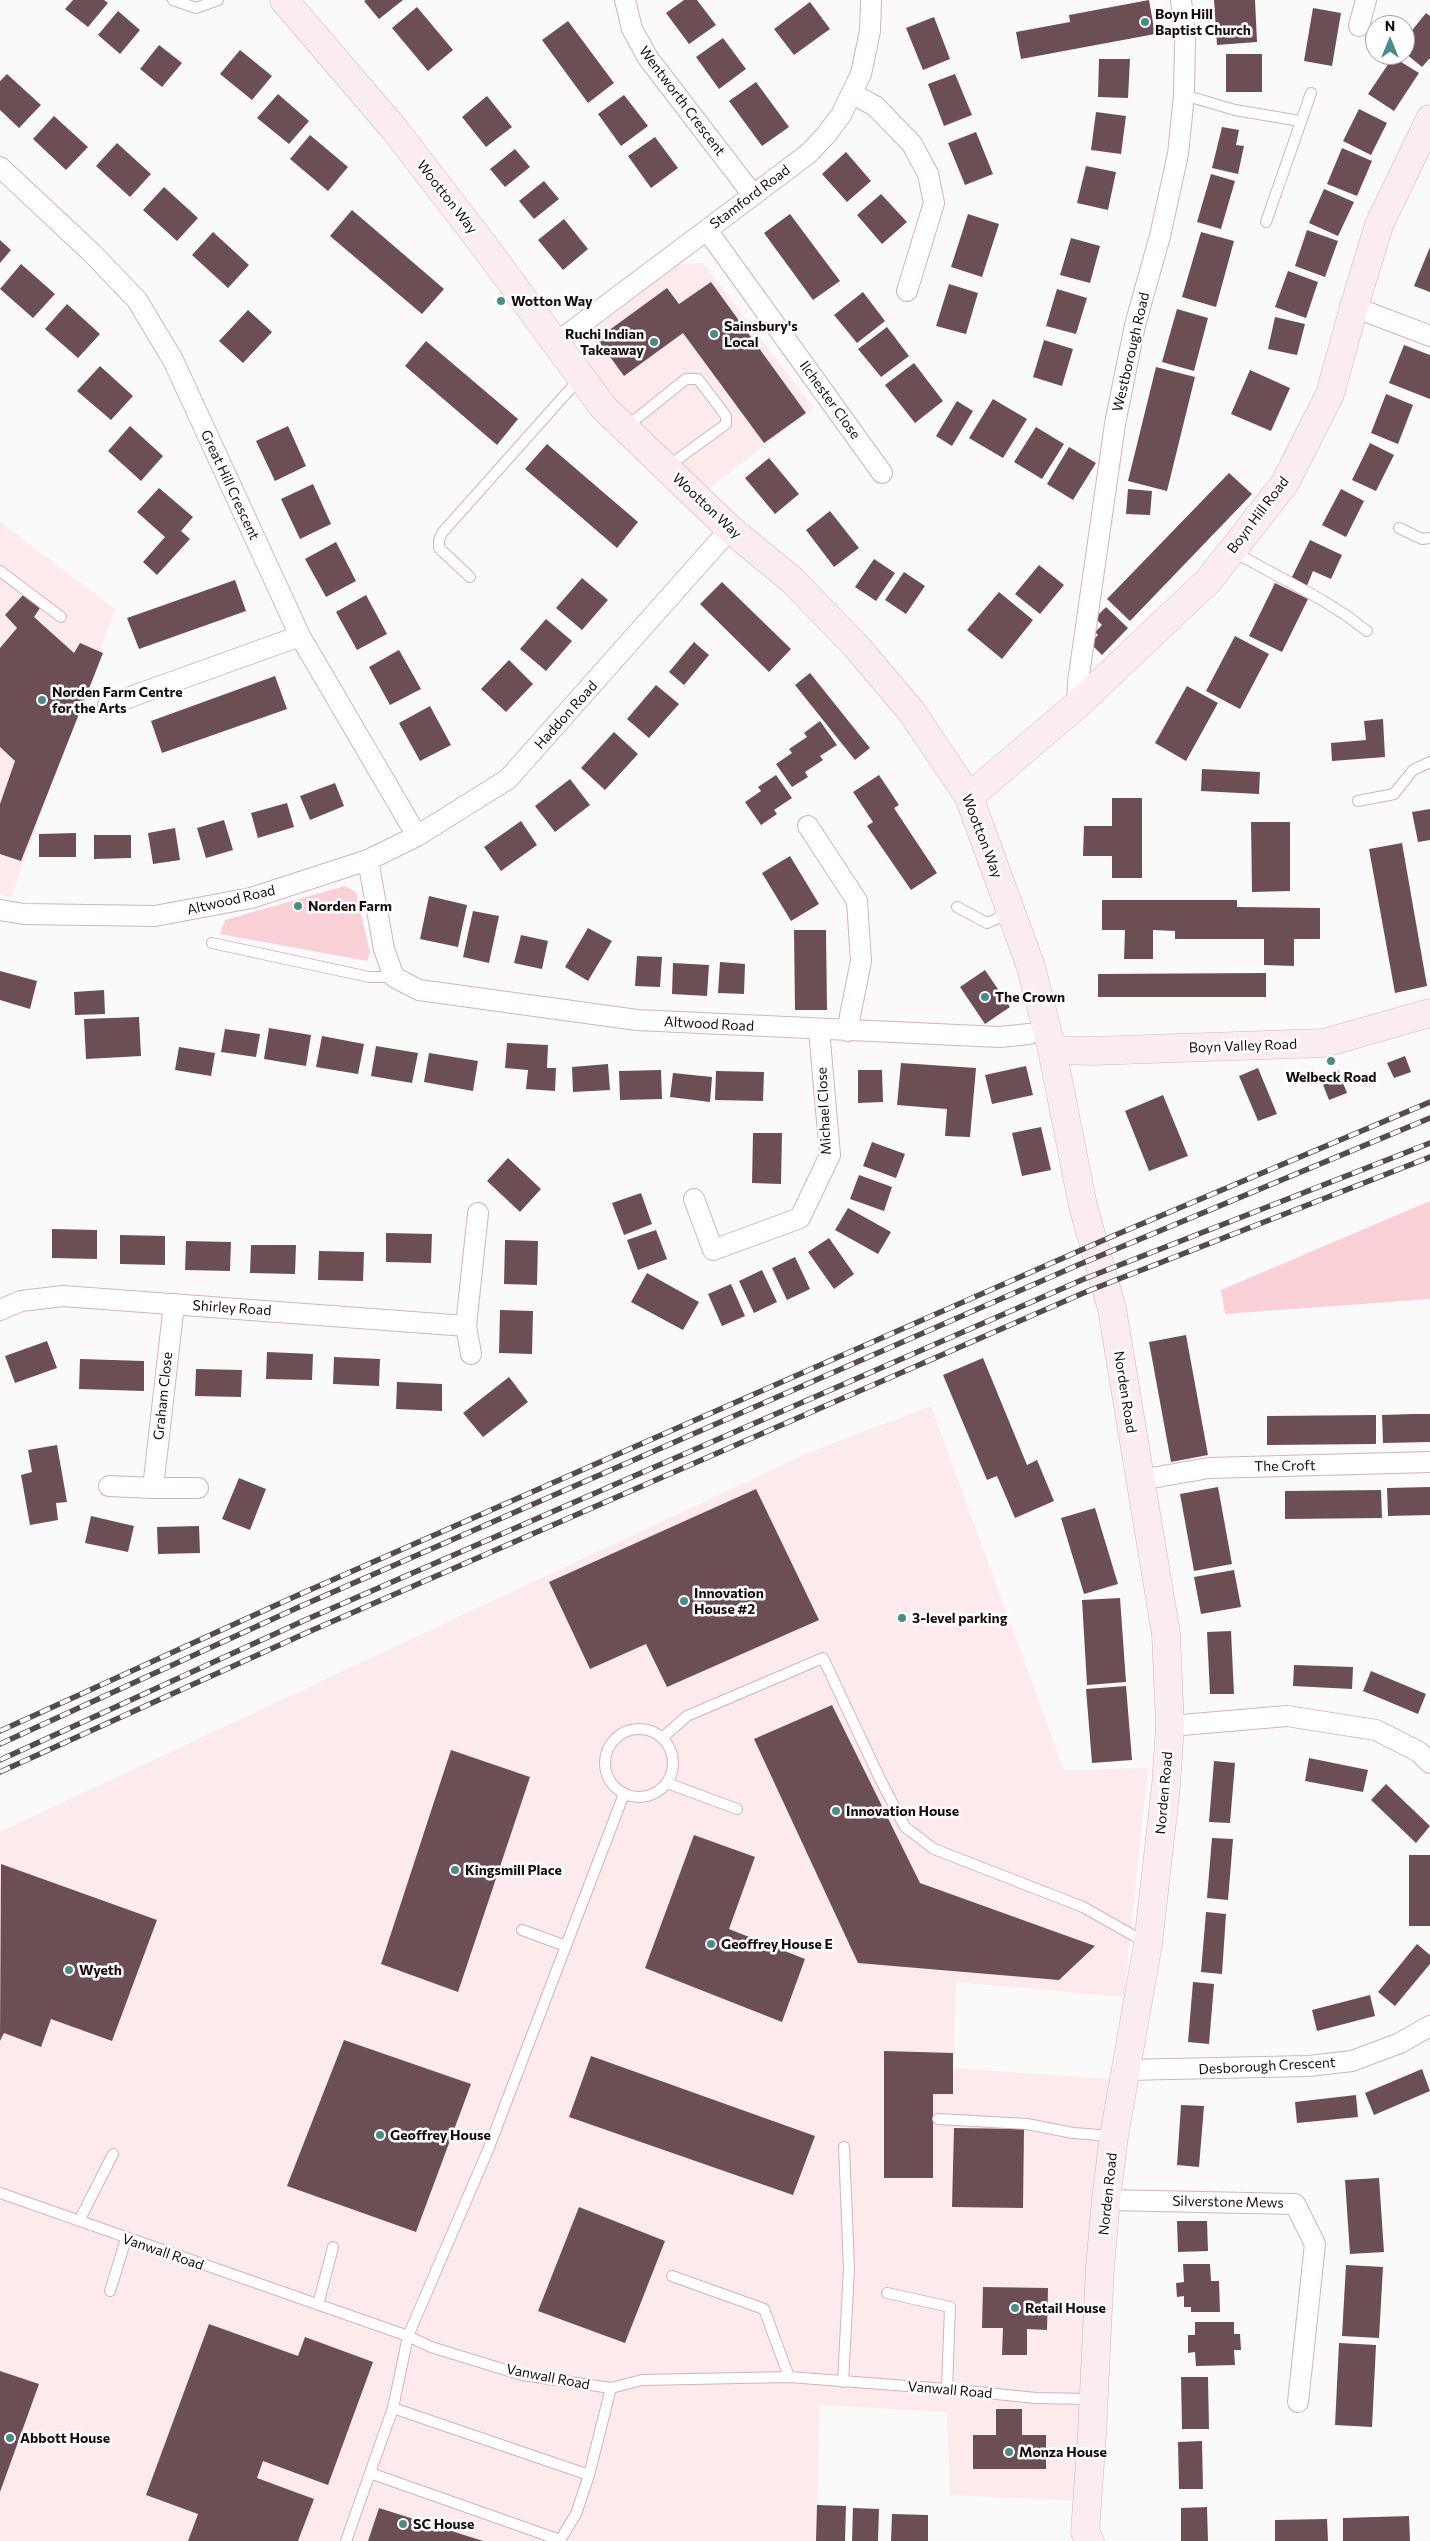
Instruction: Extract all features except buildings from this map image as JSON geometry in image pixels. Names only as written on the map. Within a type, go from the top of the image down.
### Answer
[{"type":"street","name":"Wootton Way","points":[[284,0],[395,130],[482,242],[603,407],[634,420],[674,461],[730,529],[792,580],[855,645],[911,711],[969,797],[1031,967],[1052,1050]]},
{"type":"street","name":"Wentworth Crescent","points":[[625,0],[632,28],[648,58],[753,196]]},
{"type":"street","name":"Stamford Road","points":[[556,343],[753,196],[814,147],[841,115],[853,94],[867,52],[871,0]]},
{"type":"street","name":"Westborough Road","points":[[1078,705],[1078,682],[1115,424],[1135,325],[1162,227],[1178,154],[1184,95],[1185,38],[1181,0]]},
{"type":"street","points":[[1359,26],[1366,0]]},
{"type":"street","points":[[853,94],[875,106],[912,144],[928,174],[934,203],[907,291]]},
{"type":"street","name":"Boyn Hill Road","points":[[969,797],[1078,705],[1209,580],[1284,483],[1330,394],[1379,226],[1430,119]]},
{"type":"street","name":"Great Hill Crescent","points":[[0,167],[92,253],[137,300],[173,360],[300,636],[417,836]]},
{"type":"street","name":"Ilchester Close","points":[[707,230],[882,474]]},
{"type":"street","points":[[1354,307],[1430,336]]},
{"type":"street","name":"Haddon Road","points":[[368,860],[417,836],[508,779],[730,529]]},
{"type":"street","points":[[108,705],[300,636]]},
{"type":"street","points":[[808,826],[856,900],[861,960],[847,1031]]},
{"type":"street","points":[[368,860],[384,949],[394,977]]},
{"type":"street","name":"Altwood Road","points":[[0,910],[24,914],[155,916],[251,898],[368,860]]},
{"type":"street","name":"Altwood Road","points":[[394,977],[419,990],[637,1020],[1000,1037],[1029,1034]]},
{"type":"street","name":"Boyn Valley Road","points":[[1052,1050],[1091,1051],[1324,1043],[1430,1013]]},
{"type":"street","name":"Michael Close","points":[[694,1199],[713,1250],[800,1218],[830,1155],[819,1030]]},
{"type":"street","name":"Norden Road","points":[[1052,1050],[1083,1206],[1112,1309],[1166,1634],[1170,1726],[1166,1786],[1148,1944],[1114,2136],[1106,2200],[1100,2267],[1085,2532],[1090,2541]]},
{"type":"street","points":[[471,1354],[466,1326],[478,1212]]},
{"type":"street","name":"Shirley Road","points":[[0,1310],[21,1301],[63,1296],[466,1326]]},
{"type":"street","name":"Graham Close","points":[[153,1488],[174,1304]]},
{"type":"street","name":"The Croft","points":[[1140,1480],[1209,1468],[1430,1462]]},
{"type":"street","points":[[109,1486],[198,1488]]},
{"type":"street","points":[[1170,1726],[1287,1716],[1376,1730],[1419,1752],[1430,1763]]},
{"type":"street","name":"Desborough Crescent","points":[[1125,2070],[1309,2066],[1352,2061],[1400,2043],[1430,2026]]},
{"type":"street","name":"Silverstone Mews","points":[[1106,2200],[1295,2204],[1315,2244],[1298,2402]]},
{"type":"lane","points":[[173,0],[196,8],[218,0]]},
{"type":"lane","points":[[1266,222],[1311,93]]},
{"type":"lane","points":[[1184,95],[1236,110],[1300,121]]},
{"type":"lane","points":[[470,577],[439,548],[439,540],[442,533],[580,377]]},
{"type":"lane","points":[[634,420],[686,379],[698,380],[726,416],[726,424],[674,461]]},
{"type":"lane","points":[[1399,528],[1422,539],[1430,538]]},
{"type":"lane","points":[[1232,551],[1322,600],[1348,616],[1367,632]]},
{"type":"lane","points":[[0,570],[61,617]]},
{"type":"lane","points":[[1358,801],[1394,794],[1414,770],[1430,762]]},
{"type":"lane","points":[[957,907],[987,923],[1010,913]]},
{"type":"lane","name":"Altwood Road","points":[[212,943],[369,977],[394,977]]},
{"type":"lane","points":[[662,1738],[687,1716],[823,1658],[881,1781],[905,1827],[934,1849],[1083,1907],[1148,1944]]},
{"type":"lane","points":[[634,1729],[652,1732],[662,1738],[672,1757],[672,1772],[667,1783],[654,1794],[643,1797],[624,1794],[614,1787],[606,1776],[606,1754],[611,1743],[622,1733],[634,1729]]},
{"type":"lane","points":[[667,1783],[737,1809]]},
{"type":"lane","points":[[346,2541],[393,2408],[408,2336],[488,2150],[624,1794]]},
{"type":"lane","points":[[522,1930],[566,1946]]},
{"type":"lane","points":[[938,2119],[1027,2124],[1073,2133],[1114,2136]]},
{"type":"lane","points":[[843,2382],[849,2268],[844,2147]]},
{"type":"lane","points":[[79,2221],[113,2154]]},
{"type":"lane","name":"Vanwall Road","points":[[0,2193],[126,2239],[408,2336],[431,2347],[522,2375],[611,2388],[642,2380],[788,2378],[947,2389],[1036,2398],[1093,2399]]},
{"type":"lane","points":[[110,2291],[126,2239]]},
{"type":"lane","points":[[318,2305],[333,2247]]},
{"type":"lane","points":[[672,2276],[764,2309],[788,2378]]},
{"type":"lane","points":[[887,2293],[950,2307],[947,2389]]},
{"type":"lane","points":[[370,2473],[560,2540],[576,2514],[589,2475],[611,2388]]},
{"type":"lane","points":[[393,2408],[589,2475]]},
{"type":"shaded area","points":[[703,263],[814,408],[708,489],[634,423],[588,366],[585,348],[591,332],[679,264]]},
{"type":"shaded area","name":"Norden Farm Centre for the Arts","points":[[0,522],[115,609],[11,897],[0,895]]},
{"type":"shaded area","points":[[345,886],[356,892],[370,952],[367,961],[220,934],[225,920]]},
{"type":"shaded area","points":[[1430,1201],[1430,1299],[1225,1314],[1221,1290]]},
{"type":"shaded area","points":[[931,1406],[1064,1770],[1148,1768],[1124,1997],[956,1982],[953,2068],[1110,2079],[1081,2501],[950,2495],[947,2412],[819,2405],[817,2541],[0,2541],[0,1832],[808,1453]]},
{"type":"railway","points":[[0,1731],[296,1596],[1113,1236],[1430,1102]]},
{"type":"railway","points":[[0,1744],[299,1607],[1078,1265],[1430,1118]]},
{"type":"railway","points":[[0,1760],[303,1621],[1084,1279],[1430,1143]]},
{"type":"railway","points":[[0,1772],[306,1633],[1088,1291],[1430,1157]]},
{"type":"place","name":"Boyn Hill Baptist Church","points":[[1145,22]]},
{"type":"place","name":"Wotton Way","points":[[501,301]]},
{"type":"place","name":"Sainsbury's Local","points":[[714,334]]},
{"type":"place","name":"Ruchi Indian Takeaway","points":[[654,342]]},
{"type":"place","name":"Norden Farm Centre for the Arts","points":[[42,700]]},
{"type":"place","name":"Norden Farm","points":[[298,906]]},
{"type":"place","name":"The Crown","points":[[985,997]]},
{"type":"place","name":"Welbeck Road","points":[[1331,1061]]},
{"type":"place","name":"Innovation House #2","points":[[684,1601]]},
{"type":"place","name":"3-level parking","points":[[902,1618]]},
{"type":"place","name":"Innovation House","points":[[836,1811]]},
{"type":"place","name":"Kingsmill Place","points":[[455,1870]]},
{"type":"place","name":"Geoffrey House E","points":[[711,1944]]},
{"type":"place","name":"Wyeth","points":[[69,1970]]},
{"type":"place","name":"Geoffrey House","points":[[380,2135]]},
{"type":"place","name":"Retail House","points":[[1015,2308]]},
{"type":"place","name":"Abbott House","points":[[10,2438]]},
{"type":"place","name":"Monza House","points":[[1009,2452]]},
{"type":"place","name":"SC House","points":[[403,2524]]}]
